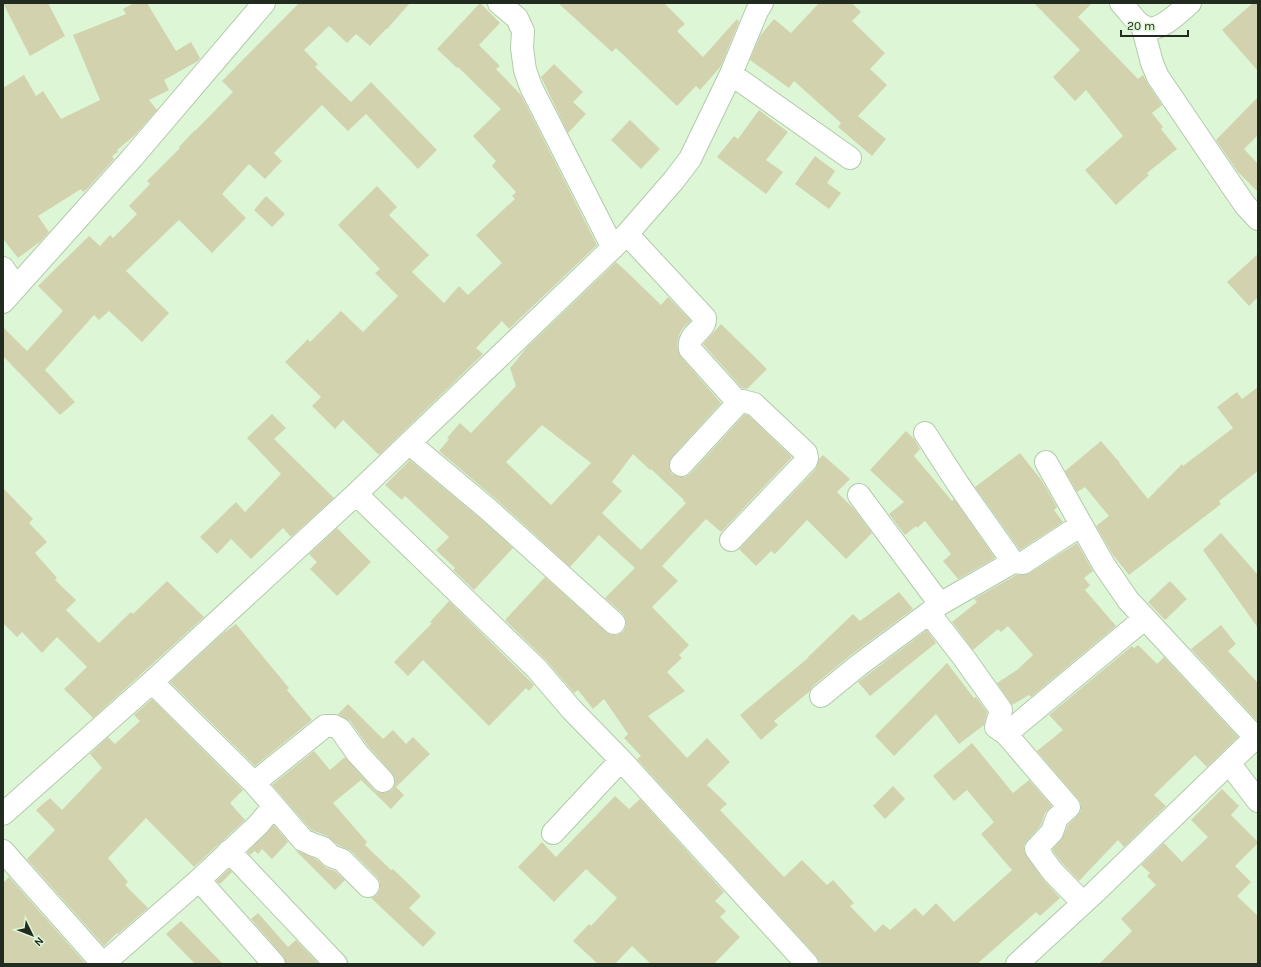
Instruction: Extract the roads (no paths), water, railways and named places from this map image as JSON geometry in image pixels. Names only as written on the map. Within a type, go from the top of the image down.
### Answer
[{"type":"street","points":[[10,294],[132,158],[264,3]]},
{"type":"street","points":[[499,3],[517,18],[523,31],[522,48],[525,70],[531,87],[620,241],[705,318],[704,325],[690,338],[690,349],[735,399],[754,404],[806,453],[807,458],[801,467],[731,540]]},
{"type":"street","points":[[3,814],[152,682],[356,494],[620,241],[674,180],[690,159],[731,74],[757,11],[762,3]]},
{"type":"street","points":[[1121,3],[1142,25],[1147,28],[1156,28],[1162,25],[1190,3]]},
{"type":"street","points":[[1142,25],[1152,62],[1158,77],[1245,205],[1258,220]]},
{"type":"street","points":[[731,74],[850,158]]},
{"type":"street","points":[[3,268],[10,294]]},
{"type":"street","points":[[681,465],[740,401]]},
{"type":"street","points":[[925,433],[958,484],[1013,562]]},
{"type":"street","points":[[409,443],[489,510],[614,623]]},
{"type":"street","points":[[1017,964],[1083,903],[1257,736],[1144,619],[1128,600],[1081,526],[1046,462]]},
{"type":"street","points":[[356,494],[536,668],[572,710],[621,760],[807,964]]},
{"type":"street","points":[[859,495],[935,609],[964,658],[1001,710],[996,727],[1006,734],[1069,807],[1057,818],[1052,832],[1036,848],[1052,871],[1083,903]]},
{"type":"street","points":[[821,696],[859,665],[935,609],[1013,562],[1023,563],[1081,526]]},
{"type":"street","points":[[1006,734],[1144,619]]},
{"type":"street","points":[[152,682],[254,783],[303,840],[322,848],[331,856],[342,860],[368,886]]},
{"type":"street","points":[[254,783],[325,726],[334,726],[340,729],[358,754],[382,781]]},
{"type":"street","points":[[553,833],[621,760]]},
{"type":"street","points":[[1229,763],[1258,801]]},
{"type":"street","points":[[3,851],[103,964],[199,880],[258,825],[274,806]]},
{"type":"street","points":[[229,851],[336,964]]},
{"type":"street","points":[[199,880],[274,964]]}]
